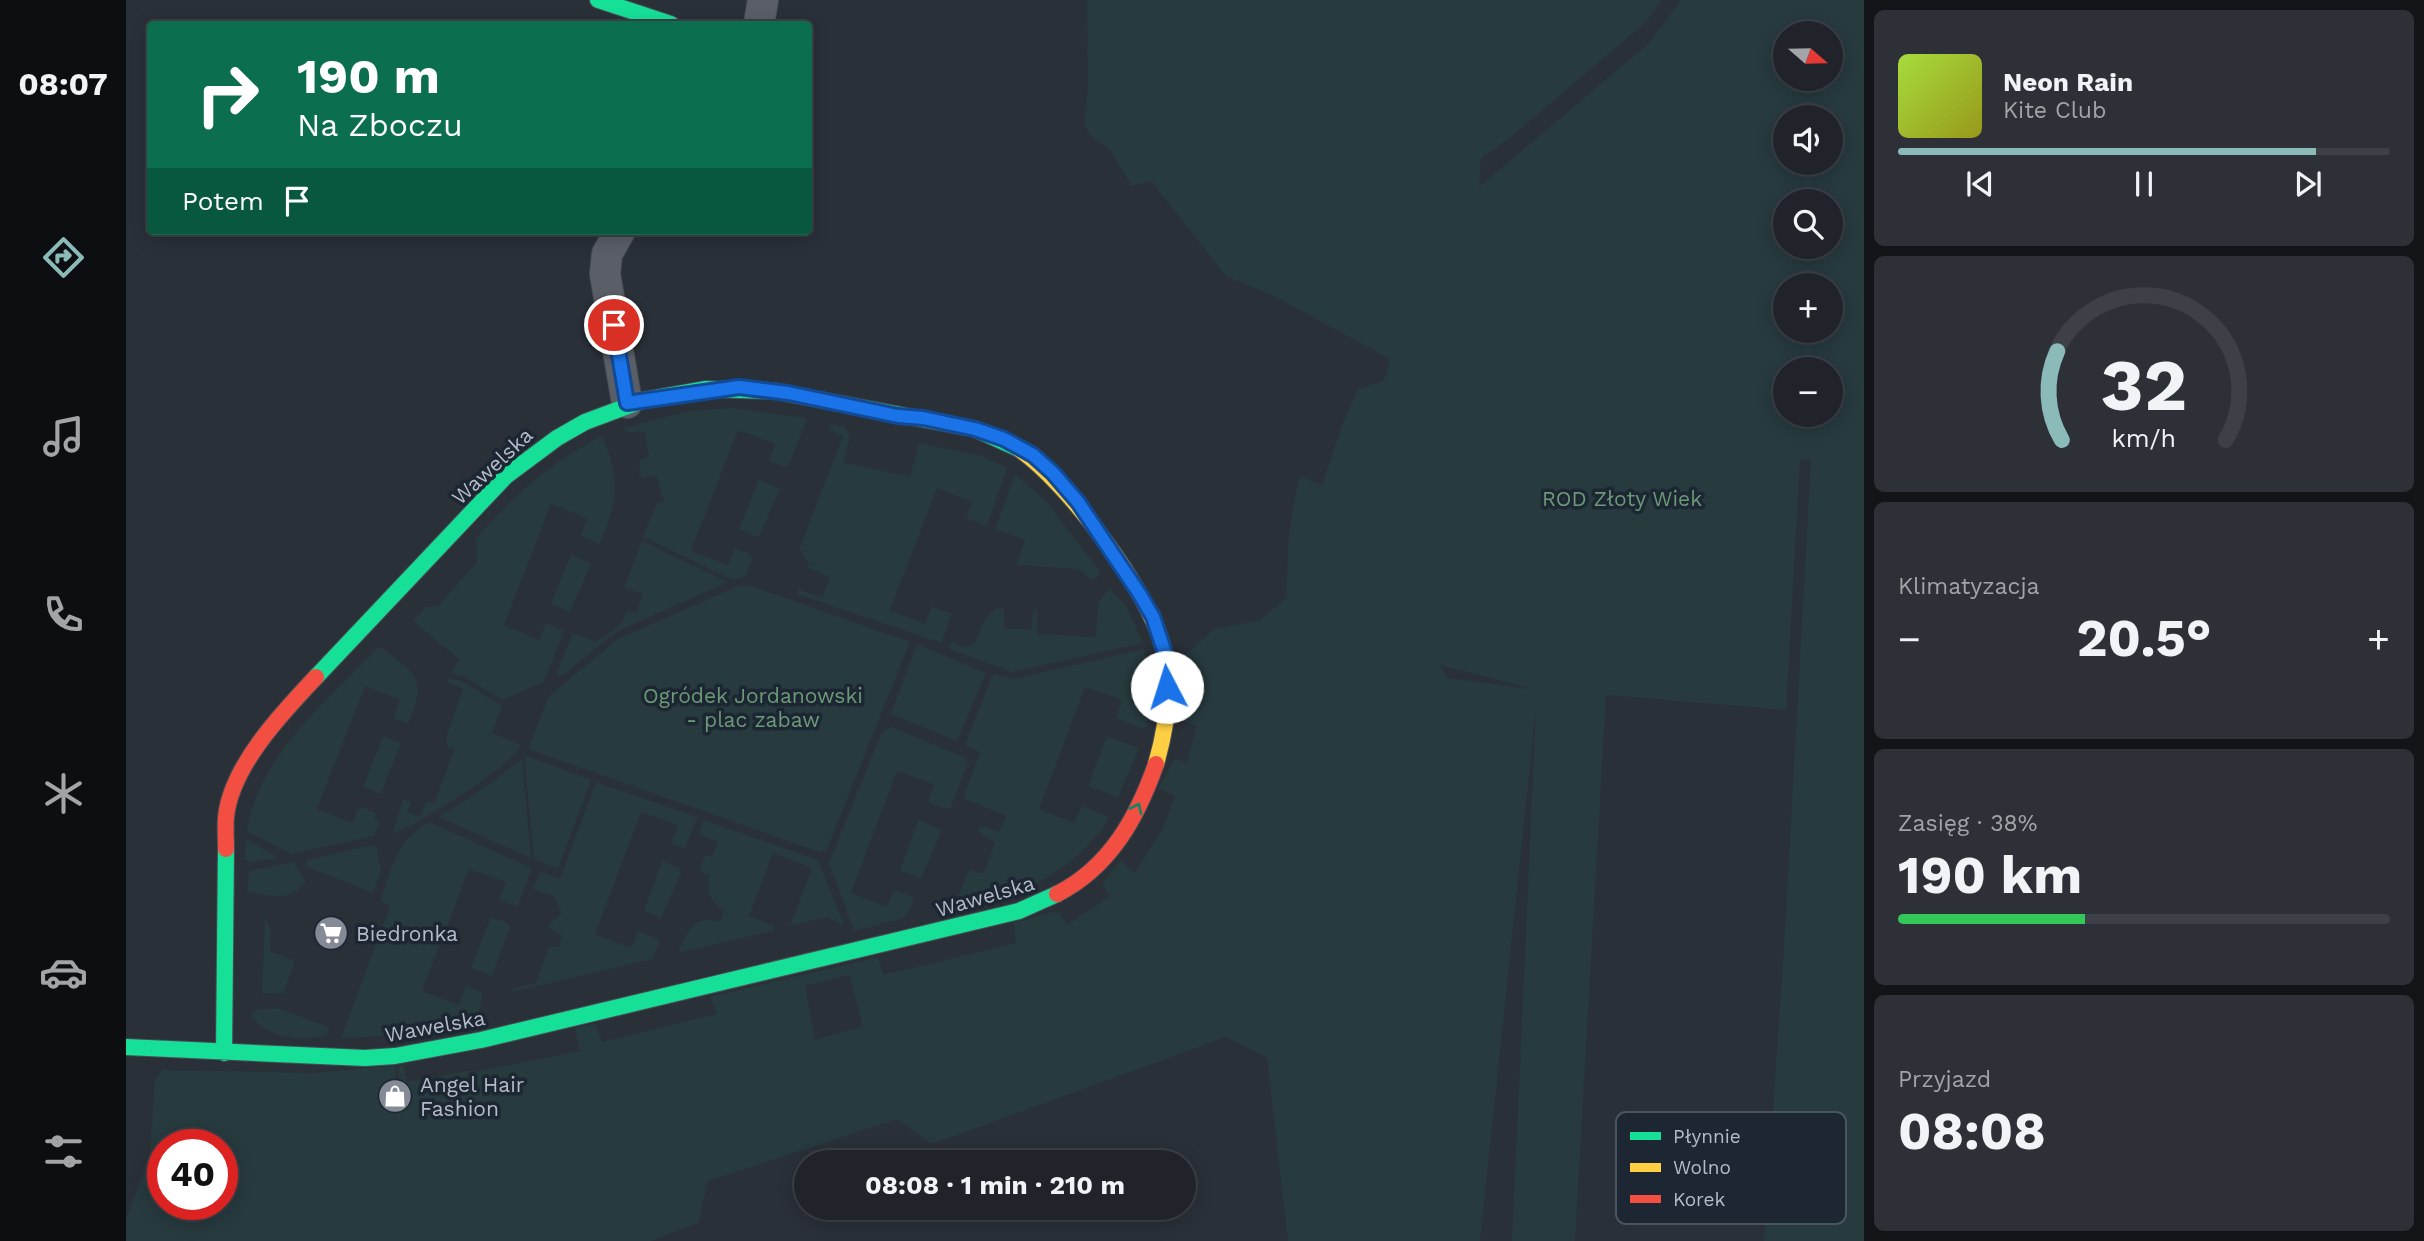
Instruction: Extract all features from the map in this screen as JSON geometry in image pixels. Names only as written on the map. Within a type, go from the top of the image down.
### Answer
[{"type":"street","points":[[598,0],[662,21]]},
{"type":"street","points":[[760,21],[764,0]]},
{"type":"street","points":[[618,235],[607,254],[606,274],[627,403]]},
{"type":"street","name":"Wawelska","points":[[126,1047],[224,1053],[365,1058],[395,1056],[481,1040],[1019,911],[1063,893],[1100,864],[1130,822],[1164,737],[1168,706],[1167,668],[1153,617],[1078,502],[1033,455],[975,429],[788,393],[739,387],[627,403],[571,427],[535,450],[506,476],[274,722],[253,754],[231,795],[226,815],[224,1053]]},
{"type":"green space","name":"ROD Złoty Wiek","points":[[1087,0],[1662,0],[1646,22],[1511,137],[1481,158],[1479,187],[1649,43],[1681,0],[1864,0],[1864,1241],[1764,1241],[1765,1224],[1846,1224],[1846,1112],[1773,1112],[1811,460],[1800,459],[1786,710],[1606,695],[1575,1241],[1512,1241],[1536,708],[1480,1241],[1288,1241],[1267,1058],[1226,1037],[932,1144],[897,1119],[802,1150],[794,1150],[794,1153],[708,1181],[698,1223],[651,1241],[126,1241],[126,1220],[147,1162],[147,1220],[238,1220],[238,1129],[152,1129],[155,1079],[163,1070],[313,1073],[394,1066],[397,1085],[378,1087],[380,1104],[402,1101],[398,1066],[404,1065],[407,1082],[580,1051],[575,1028],[595,1024],[602,1042],[717,1014],[710,997],[878,957],[883,975],[1016,943],[1014,923],[1053,912],[1061,914],[1067,925],[1110,896],[1102,885],[1120,861],[1135,872],[1163,828],[1175,796],[1158,788],[1175,759],[1187,763],[1197,726],[1182,721],[1186,697],[1200,695],[1199,666],[1181,669],[1180,660],[1214,629],[1260,620],[1286,598],[1289,534],[1298,481],[1302,477],[1322,485],[1341,428],[1358,389],[1384,381],[1390,359],[1274,296],[1226,276],[1151,181],[1132,186],[1109,149],[1089,134],[1084,124],[1088,88]],"holes":[[[1440,665],[1529,688],[1529,689],[1448,678]],[[849,975],[863,1026],[815,1040],[805,986]]]},
{"type":"green space","points":[[734,408],[805,418],[806,422],[789,465],[785,467],[769,461],[775,444],[738,430],[691,551],[728,565],[735,548],[750,554],[752,559],[746,576],[733,580],[643,537],[657,503],[664,501],[656,475],[643,478],[639,475],[640,460],[649,456],[644,431],[629,433],[623,428],[690,411]]},
{"type":"green space","points":[[829,424],[844,426],[850,436],[844,462],[910,477],[919,443],[982,456],[1007,468],[987,526],[966,518],[972,502],[937,488],[890,610],[925,624],[932,606],[952,614],[941,643],[797,594],[799,589],[822,598],[830,577],[807,568],[809,563],[799,549],[843,436],[830,430]]},
{"type":"green space","points":[[603,436],[615,479],[615,490],[611,513],[600,544],[581,536],[587,518],[551,504],[504,625],[539,640],[546,623],[562,630],[563,634],[544,682],[502,700],[465,677],[450,673],[460,660],[413,621],[426,607],[438,606],[477,562],[476,538],[505,508],[550,468]]},
{"type":"green space","points":[[1015,474],[1046,501],[1101,573],[1093,581],[1078,569],[1016,565],[1025,540],[995,529]]},
{"type":"green space","points":[[759,479],[780,489],[759,537],[739,530]]},
{"type":"green space","points":[[642,541],[728,582],[616,632],[563,675],[556,675],[573,633],[596,642],[621,624],[627,610],[636,613],[643,594],[624,587]]},
{"type":"green space","points":[[571,554],[591,564],[570,612],[551,604]]},
{"type":"green space","name":"Ogródek Jordanowski - plac zabaw","points":[[738,586],[751,586],[910,642],[827,849],[819,852],[528,749],[549,696],[618,639]]},
{"type":"green space","points":[[1110,588],[1126,606],[1143,643],[1012,672],[949,649],[952,641],[965,647],[974,644],[985,619],[996,609],[1004,609],[1004,628],[1031,629],[1033,610],[1038,611],[1037,634],[1096,637],[1098,602]]},
{"type":"green space","points":[[917,644],[986,673],[957,741],[891,714]]},
{"type":"green space","points":[[377,648],[383,648],[412,673],[418,687],[414,708],[408,724],[393,718],[400,700],[365,686],[317,809],[352,823],[359,806],[376,813],[374,819],[380,821],[374,836],[291,854],[247,831],[254,803],[280,754],[317,709]]},
{"type":"green space","points":[[1144,649],[1150,689],[1147,726],[1142,728],[1116,718],[1122,700],[1085,687],[1039,809],[1074,823],[1082,806],[1108,816],[1103,829],[1079,854],[1041,881],[936,912],[934,910],[958,898],[969,869],[983,874],[995,843],[977,830],[982,826],[999,832],[1006,816],[963,798],[980,752],[965,745],[993,674],[1015,679]]},
{"type":"green space","points":[[448,678],[462,681],[502,706],[492,733],[521,745],[483,780],[421,820],[392,834],[403,799],[411,802],[407,812],[420,817],[426,801],[434,803],[454,750],[448,747],[446,738],[463,688],[447,682]]},
{"type":"green space","points":[[892,727],[966,758],[968,763],[951,807],[947,809],[928,802],[934,784],[897,771],[851,893],[887,907],[894,890],[913,897],[914,901],[904,918],[854,931],[829,863],[877,744],[884,730]]},
{"type":"green space","points":[[383,736],[401,743],[381,794],[363,787]]},
{"type":"green space","points":[[1107,736],[1137,747],[1138,751],[1118,798],[1088,786]]},
{"type":"green space","points":[[524,755],[591,780],[558,869],[534,859]]},
{"type":"green space","points":[[522,759],[531,858],[438,817],[473,796]]},
{"type":"green space","points":[[596,782],[697,817],[685,849],[671,844],[678,825],[641,812],[595,934],[631,948],[638,931],[660,940],[653,959],[511,992],[513,988],[536,983],[549,947],[559,947],[562,936],[547,926],[562,913],[554,896],[533,889],[540,871],[560,879]]},
{"type":"green space","points":[[704,820],[818,860],[845,927],[827,917],[790,926],[812,868],[773,853],[749,916],[774,926],[773,931],[678,953],[693,926],[704,920],[720,922],[724,911],[710,896],[710,876],[699,871],[705,855],[712,857],[718,842],[698,834]]},
{"type":"green space","points":[[918,820],[940,829],[941,832],[921,879],[900,871]]},
{"type":"green space","points":[[429,822],[532,868],[518,905],[515,906],[499,900],[506,882],[469,869],[422,991],[459,1005],[466,986],[482,992],[480,1009],[475,1017],[451,1027],[341,1038],[390,906],[380,901],[396,856],[408,839]]},
{"type":"green space","points":[[246,839],[278,857],[250,863],[245,859]]},
{"type":"green space","points":[[373,845],[377,848],[381,871],[373,893],[305,866],[307,860]]},
{"type":"green space","points":[[662,861],[680,868],[681,873],[661,918],[644,911]]},
{"type":"green space","points":[[293,862],[306,882],[293,893],[279,896],[247,892],[249,871]]},
{"type":"green space","points":[[265,917],[271,931],[270,951],[295,961],[283,993],[262,994]]},
{"type":"green space","points":[[491,917],[508,923],[510,927],[492,976],[471,968]]},
{"type":"green space","points":[[277,1008],[329,1027],[327,1035],[307,1038],[285,1036],[265,1029],[251,1015],[255,1010]]},
{"type":"traffic: fast","points":[[598,0],[662,21]]},
{"type":"traffic: fast","points":[[316,677],[506,476],[557,438],[585,422],[644,400],[706,389],[774,391],[975,429],[1019,449]]},
{"type":"traffic: fast","points":[[224,1053],[226,849]]},
{"type":"traffic: fast","points":[[126,1047],[365,1058],[395,1056],[481,1040],[1019,911],[1057,894]]},
{"type":"traffic: slow","points":[[1019,449],[1060,486],[1104,539],[1124,568],[1155,624],[1163,647],[1168,676],[1166,721],[1156,764]]},
{"type":"traffic: jam","points":[[226,849],[226,817],[238,779],[260,741],[316,677]]},
{"type":"traffic: jam","points":[[1057,894],[1076,883],[1107,855],[1130,822],[1156,764]]},
{"type":"place","name":"Biedronka","points":[[331,933]]},
{"type":"place","name":"Angel Hair Fashion","points":[[395,1096]]},
{"type":"route","points":[[614,325],[627,403],[739,387],[788,393],[975,429],[1004,439],[1033,455],[1078,502],[1153,617],[1164,650],[1167,687]]}]
